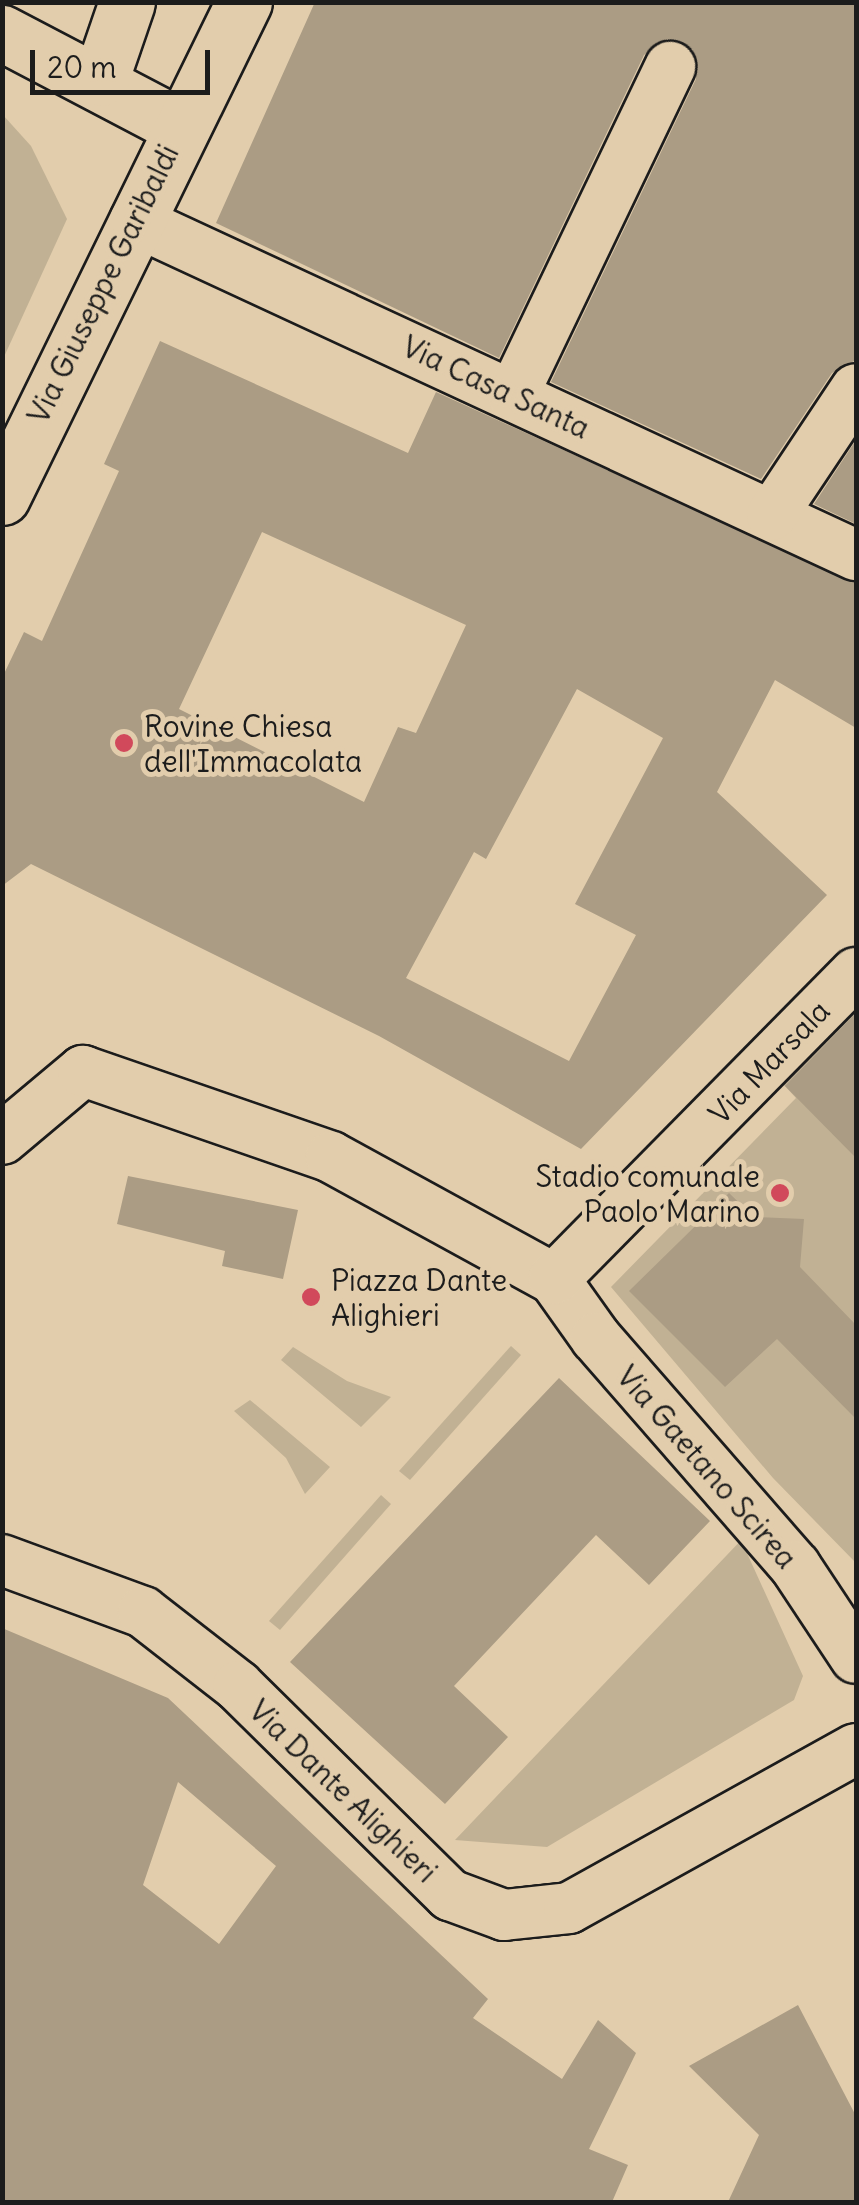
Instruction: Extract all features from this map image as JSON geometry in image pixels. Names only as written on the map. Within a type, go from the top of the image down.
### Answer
[{"type":"main road","points":[[101,78],[127,2]]},
{"type":"main road","name":"Via Giuseppe Garibaldi","points":[[2,497],[179,126],[244,2]]},
{"type":"main road","points":[[2,33],[101,78],[179,126]]},
{"type":"street","points":[[514,396],[670,67]]},
{"type":"street","name":"Via Casa Santa","points":[[135,220],[856,555]]},
{"type":"street","points":[[772,515],[856,389]]},
{"type":"street","name":"Via Marsala","points":[[554,1279],[856,973]]},
{"type":"street","points":[[2,1138],[83,1072],[331,1158],[554,1279]]},
{"type":"street","name":"Via Gaetano Scirea","points":[[554,1279],[596,1338],[795,1566],[856,1658]]},
{"type":"street","name":"Via Dante Alighieri","points":[[2,1560],[143,1612],[238,1686],[450,1894],[504,1915],[569,1908],[856,1749]]},
{"type":"shaded area","points":[[3,115],[31,146],[67,219],[3,359]]},
{"type":"shaded area","name":"Stadio comunale Paolo Marino","points":[[856,1011],[856,1563],[773,1478],[611,1287],[796,1098],[783,1084]]},
{"type":"shaded area","points":[[511,1346],[521,1355],[410,1480],[399,1471]]},
{"type":"shaded area","points":[[293,1347],[347,1381],[391,1397],[361,1427],[281,1360]]},
{"type":"shaded area","points":[[250,1400],[330,1467],[305,1494],[286,1458],[234,1411]]},
{"type":"shaded area","points":[[381,1495],[391,1504],[280,1630],[269,1621]]},
{"type":"shaded area","points":[[747,1534],[755,1541],[746,1551],[803,1676],[794,1700],[547,1847],[455,1840]]},
{"type":"building","points":[[315,2],[856,2],[856,360],[832,373],[761,479],[551,382],[696,79],[693,50],[667,39],[644,55],[499,358],[216,223]]},
{"type":"building","points":[[160,341],[408,453],[436,392],[856,583],[856,728],[775,680],[717,792],[827,895],[581,1149],[379,1036],[31,864],[2,886],[2,678],[24,632],[42,641],[119,471],[104,464]],"holes":[[[262,532],[466,625],[416,733],[398,727],[364,802],[179,709]],[[577,689],[663,738],[575,904],[636,935],[569,1061],[406,978],[474,852],[486,859]]]},
{"type":"building","points":[[856,440],[856,524],[814,504]]},
{"type":"building","points":[[856,1013],[856,1158],[785,1086]]},
{"type":"building","points":[[128,1176],[298,1210],[283,1279],[222,1266],[225,1251],[117,1224]]},
{"type":"building","points":[[729,1193],[754,1217],[804,1219],[800,1267],[856,1325],[856,1419],[777,1339],[725,1387],[629,1291]]},
{"type":"building","points":[[559,1378],[710,1521],[649,1585],[596,1535],[454,1686],[508,1737],[445,1804],[290,1662]]},
{"type":"building","points":[[2,1628],[168,1698],[488,1999],[473,2018],[562,2079],[598,2020],[636,2053],[589,2149],[628,2165],[612,2202],[2,2202]],"holes":[[[178,1782],[276,1866],[219,1944],[143,1885]]]},
{"type":"building","points":[[798,2005],[856,2116],[856,2202],[728,2202],[759,2135],[689,2066]]},
{"type":"place","name":"Rovine Chiesa dell'Immacolata","points":[[124,743]]},
{"type":"place","name":"Stadio comunale Paolo Marino","points":[[780,1193]]},
{"type":"place","name":"Piazza Dante Alighieri","points":[[311,1297]]}]
